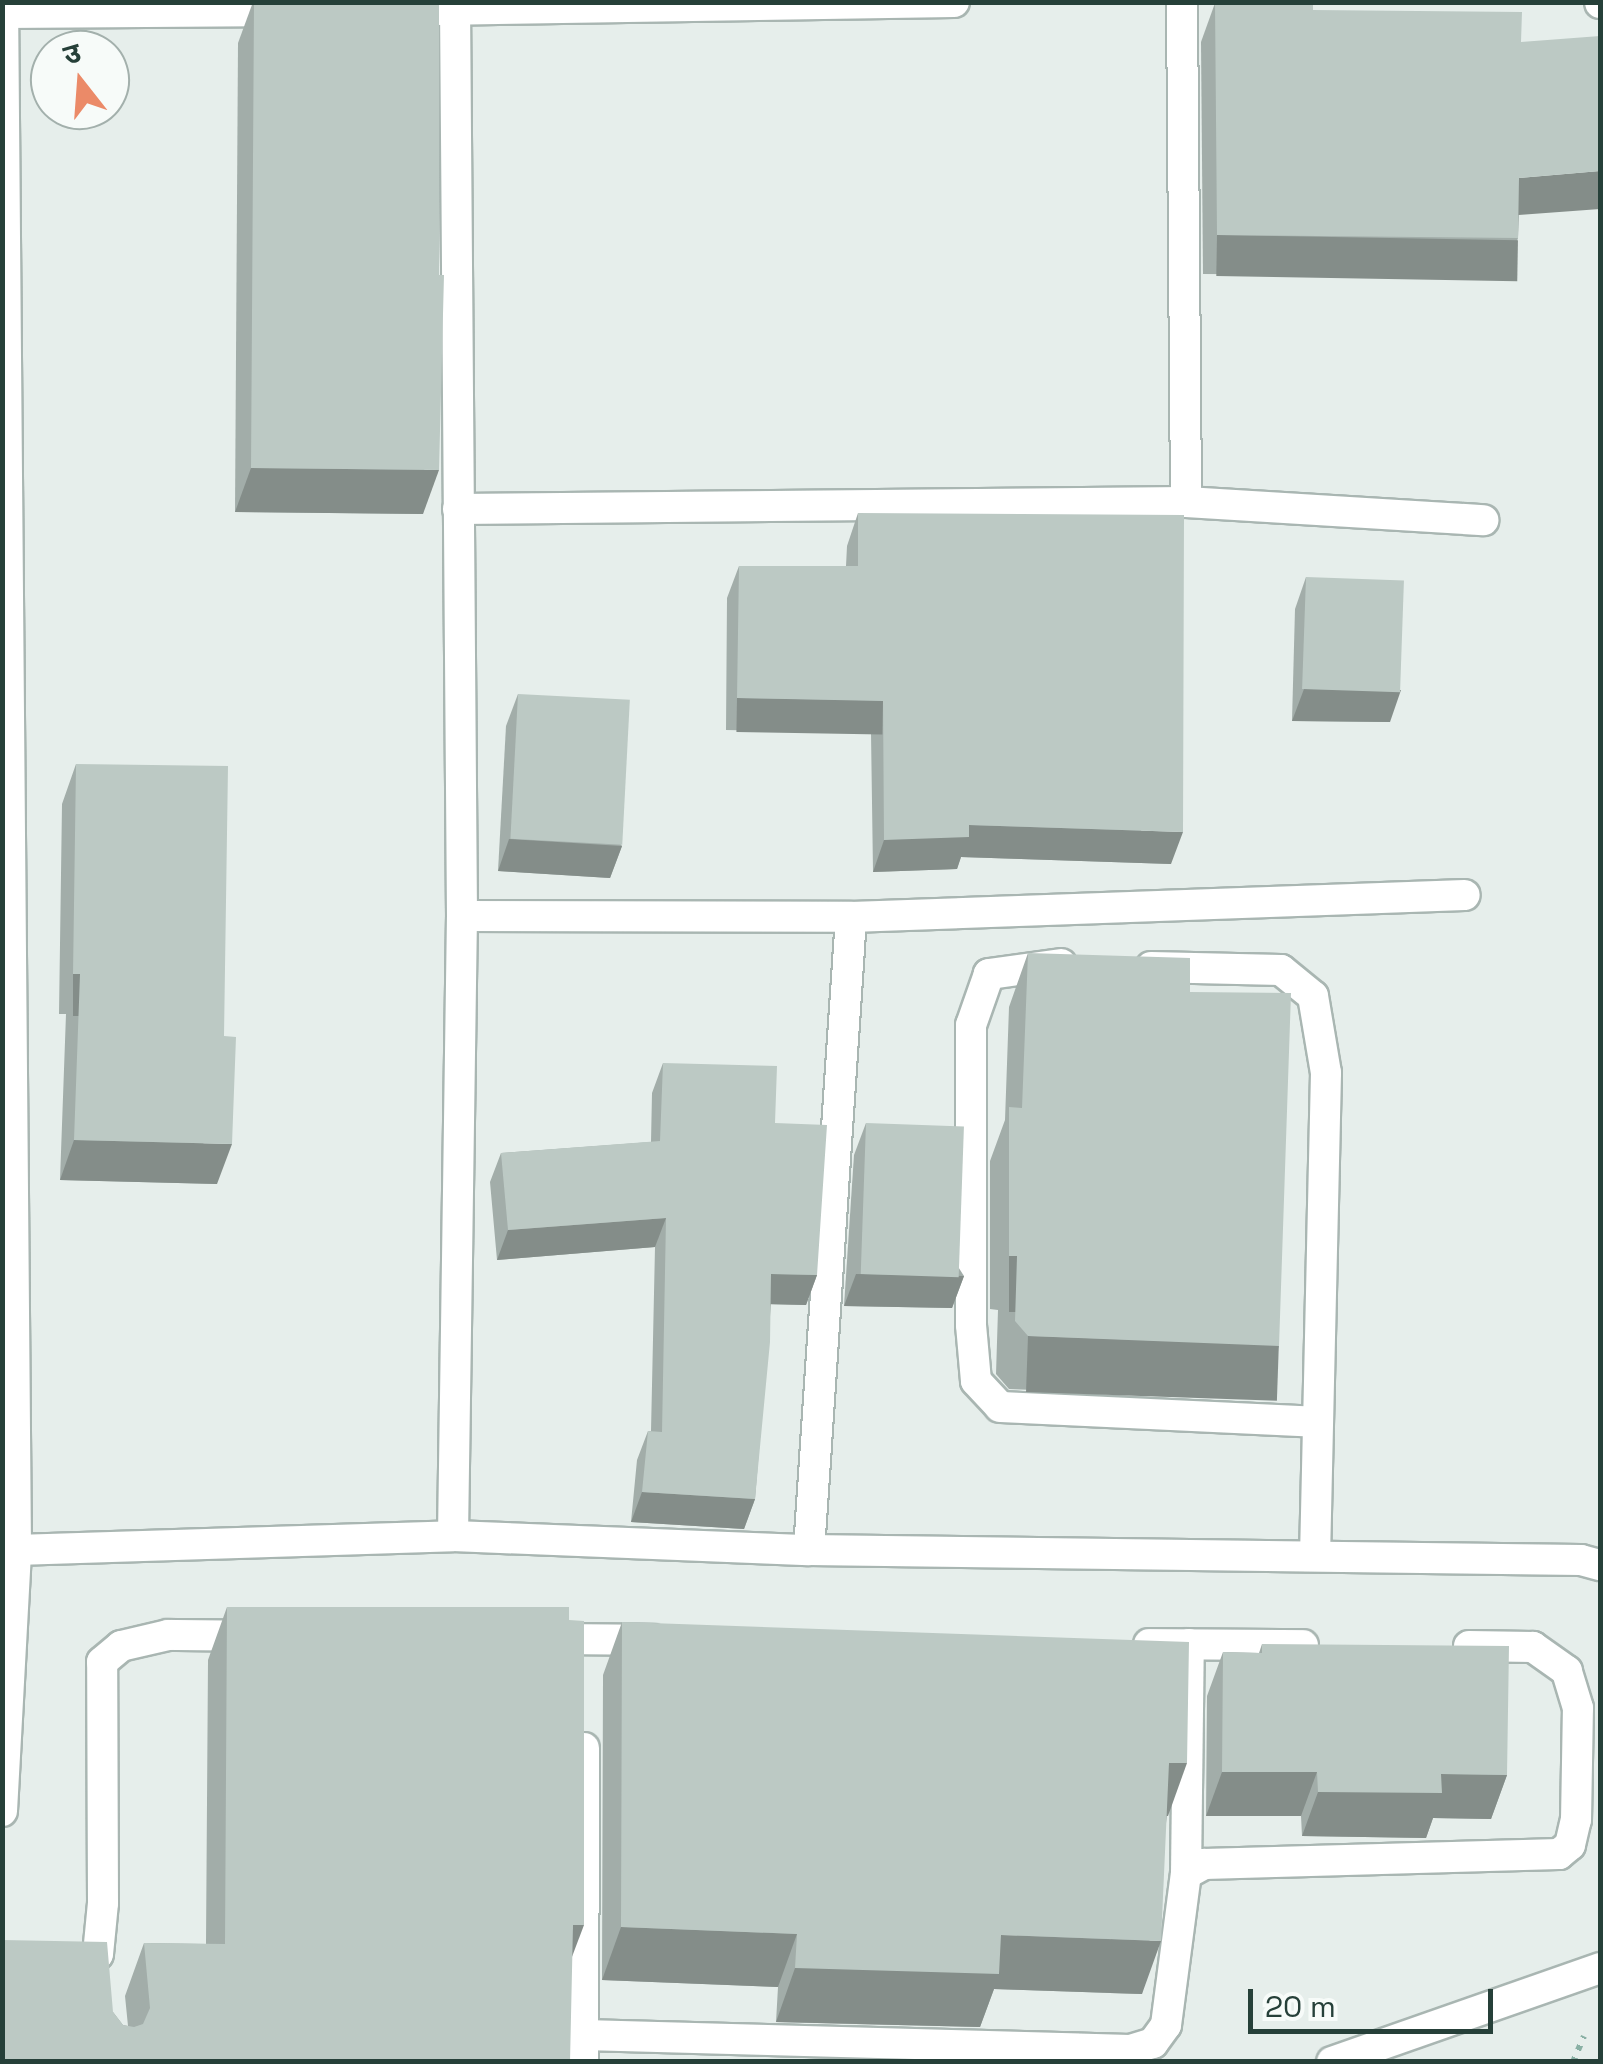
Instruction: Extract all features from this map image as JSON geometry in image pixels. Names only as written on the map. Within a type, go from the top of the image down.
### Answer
[{"type":"street","points":[[2,1810],[16,1550],[4,497],[3,2]]},
{"type":"street","points":[[416,10],[954,2]]},
{"type":"street","points":[[1182,2],[1186,502]]},
{"type":"street","points":[[2,13],[318,10]]},
{"type":"street","points":[[452,1536],[462,916],[455,10]]},
{"type":"street","points":[[458,509],[1186,502],[1483,520]]},
{"type":"street","points":[[462,916],[851,917],[1465,896]]},
{"type":"street","points":[[809,1550],[851,917]]},
{"type":"street","points":[[1089,965],[1051,964],[990,974],[971,1025],[970,1325],[976,1381],[1000,1408],[1316,1422]]},
{"type":"street","points":[[1128,966],[1282,970],[1313,996],[1326,1073],[1314,1556]]},
{"type":"street","points":[[16,1550],[452,1536],[809,1550],[1581,1560],[1600,1565]]},
{"type":"street","points":[[106,1986],[101,1930],[102,1662],[121,1646],[168,1635],[290,1637]]},
{"type":"street","points":[[506,1639],[584,1650],[682,1640]]},
{"type":"street","points":[[1111,1644],[1342,1645]]},
{"type":"street","points":[[584,1719],[584,2048],[1130,2050],[1153,2043],[1166,2025],[1186,1874],[1189,1644]]},
{"type":"street","points":[[1186,1874],[1204,1864],[1560,1854],[1570,1845],[1576,1820],[1578,1708],[1567,1671],[1533,1647],[1438,1646]]},
{"type":"street","points":[[2,1976],[54,1975],[85,1968],[98,1954],[101,1930]]},
{"type":"street","points":[[1332,2062],[1600,1968]]},
{"type":"building","points":[[254,2],[439,2],[439,275],[444,275],[439,470],[251,468]]},
{"type":"building","points":[[1215,3],[1313,4],[1313,10],[1522,12],[1521,42],[1600,36],[1600,171],[1519,178],[1518,238],[1217,235]]},
{"type":"building","points":[[858,513],[1184,515],[1183,832],[969,825],[969,837],[884,840],[883,701],[737,698],[739,566],[858,566]]},
{"type":"building","points":[[1306,577],[1404,580],[1400,692],[1302,689]]},
{"type":"building","points":[[518,694],[630,700],[622,845],[510,839]]},
{"type":"building","points":[[76,764],[228,766],[224,1036],[236,1037],[232,1144],[74,1140],[80,974],[73,974]]},
{"type":"building","points":[[1028,953],[1190,958],[1190,992],[1291,993],[1279,1346],[1028,1336],[1015,1321],[1017,1256],[1009,1256],[1009,1107],[1022,1108]]},
{"type":"building","points":[[663,1063],[777,1066],[775,1123],[827,1125],[817,1275],[771,1274],[770,1342],[755,1499],[642,1492],[648,1431],[662,1432],[666,1218],[508,1230],[501,1153],[660,1141]]},
{"type":"building","points":[[866,1123],[964,1126],[959,1277],[861,1274]]},
{"type":"building","points":[[227,1607],[569,1607],[569,1620],[584,1621],[584,1925],[573,1925],[570,2062],[2,2062],[2,1940],[107,1942],[113,2012],[123,2025],[134,2027],[143,2024],[150,2008],[144,1943],[225,1944]]},
{"type":"building","points":[[622,1622],[1189,1642],[1187,1763],[1169,1763],[1161,1941],[1001,1935],[999,1974],[795,1968],[797,1934],[621,1927]]},
{"type":"building","points":[[1262,1644],[1509,1646],[1507,1775],[1441,1774],[1442,1793],[1318,1792],[1317,1772],[1222,1772],[1223,1652],[1262,1653]]}]
